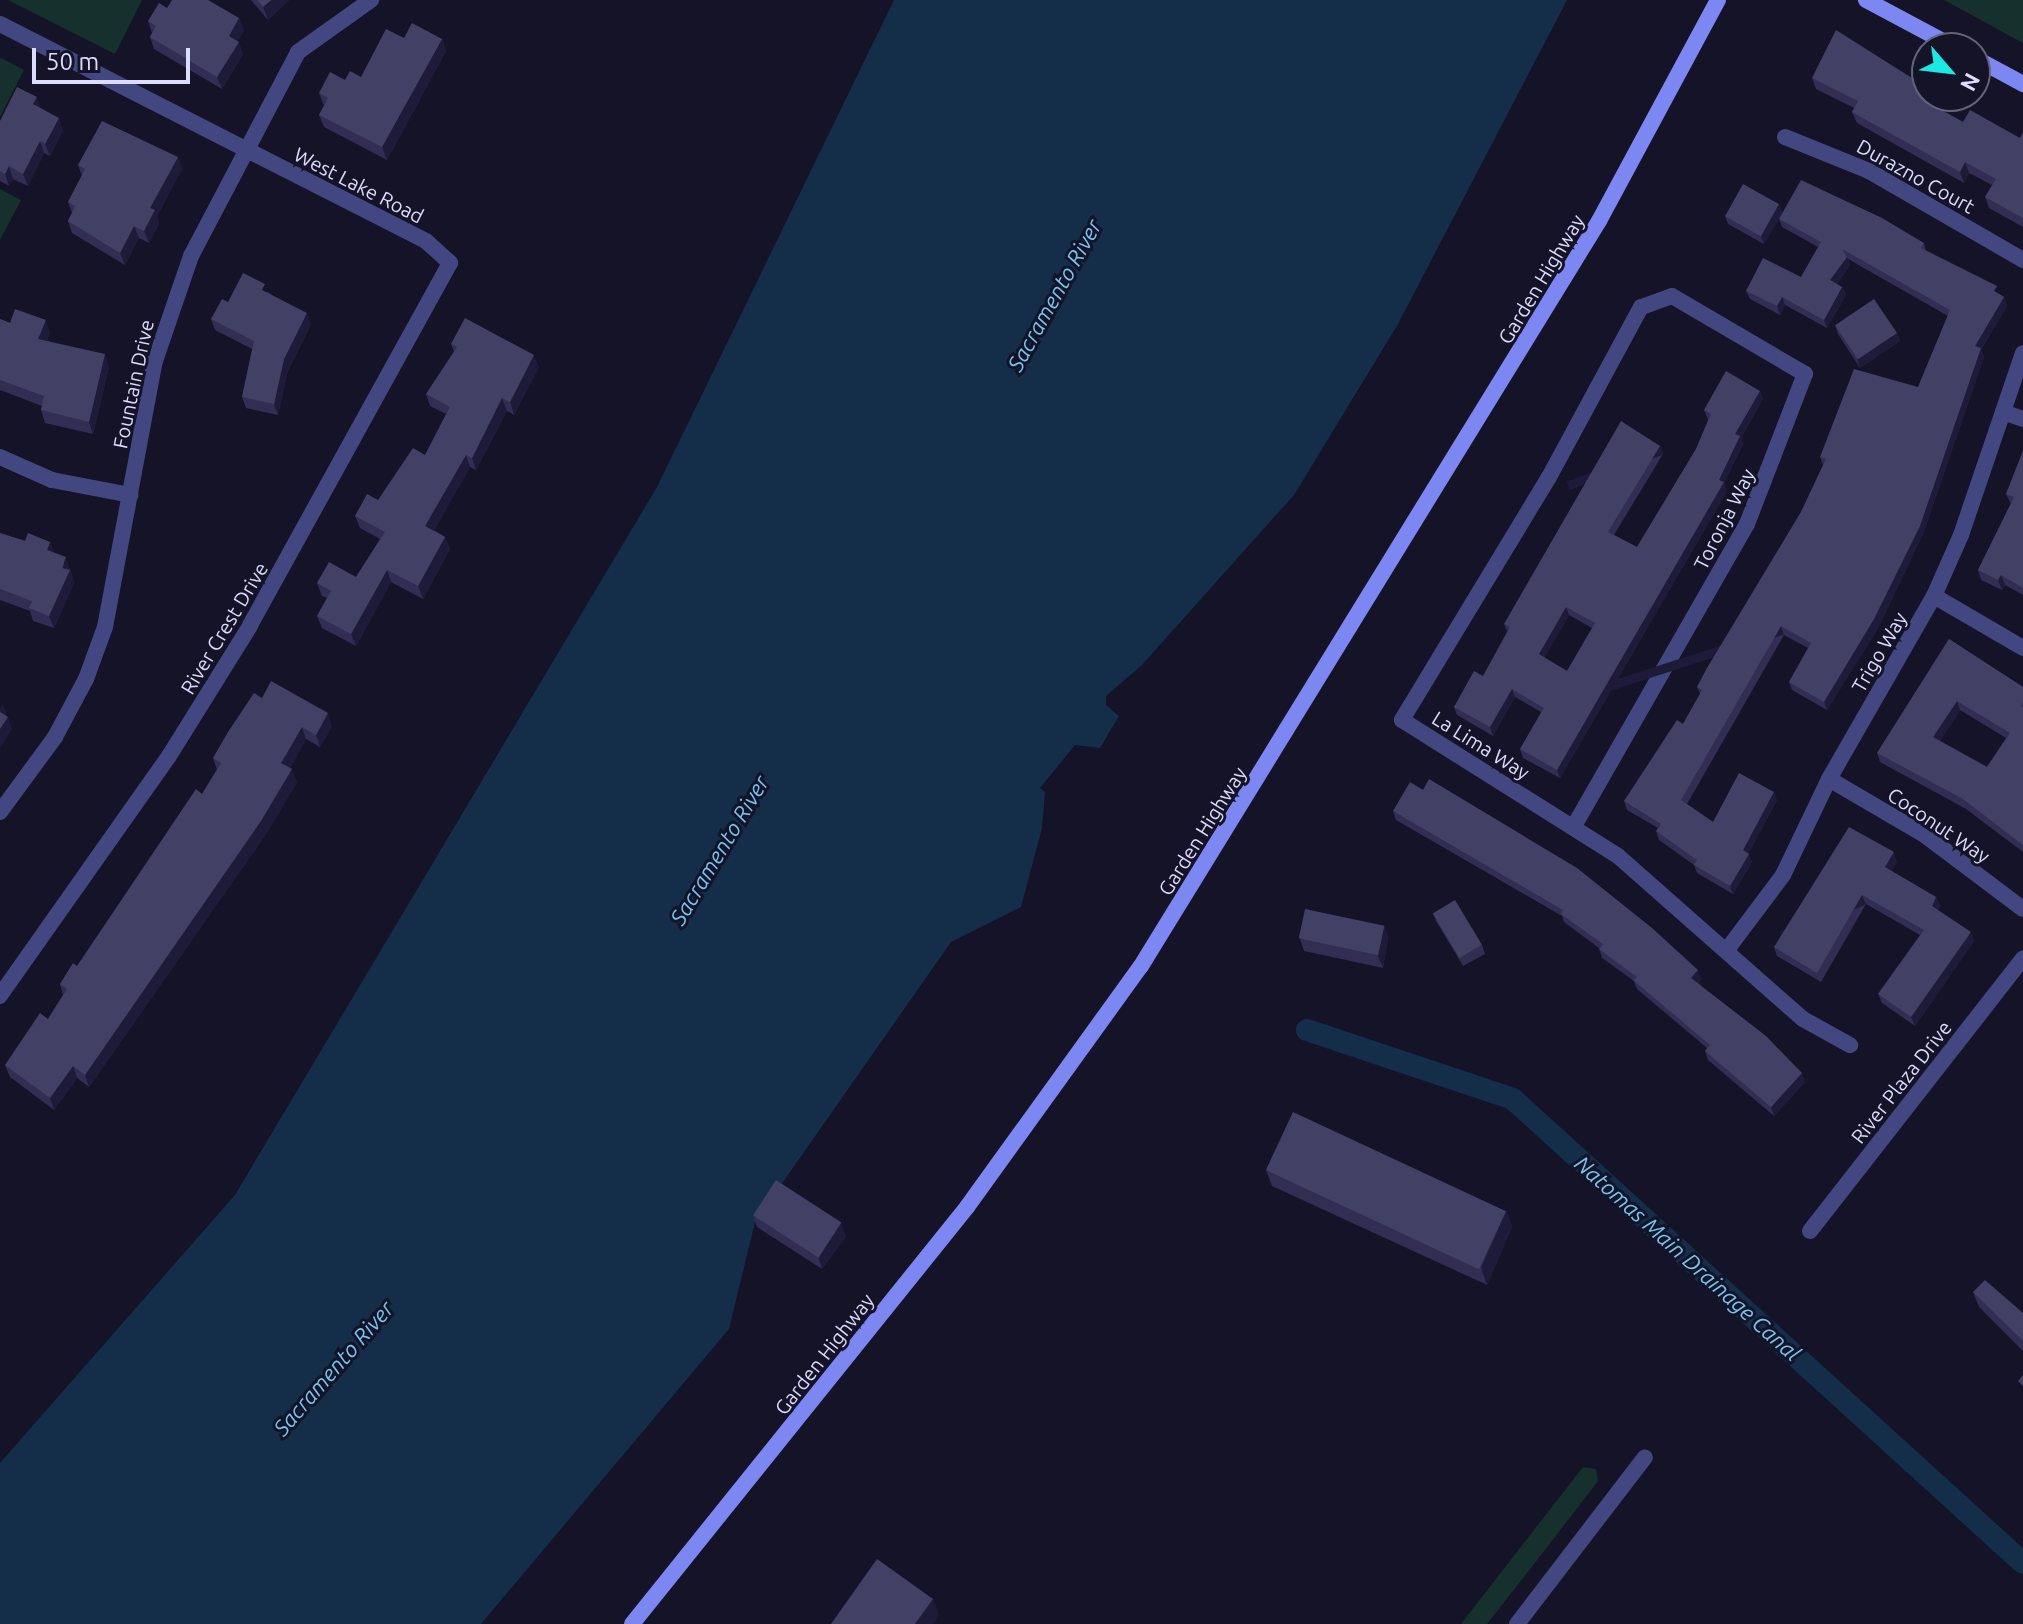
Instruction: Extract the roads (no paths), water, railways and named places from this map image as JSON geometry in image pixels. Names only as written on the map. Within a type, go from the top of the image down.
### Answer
[{"type":"main road","name":"Garden Highway","points":[[632,1624],[967,1207],[1141,966],[1583,247],[1718,0]]},
{"type":"main road","points":[[1866,0],[1926,32]]},
{"type":"main road","points":[[1991,67],[2023,84]]},
{"type":"street","name":"Fountain Drive","points":[[0,812],[55,737],[86,679],[105,627],[154,364],[173,298],[298,52],[371,0]]},
{"type":"street","name":"West Lake Road","points":[[0,24],[427,242],[450,263]]},
{"type":"street","name":"Durazno Court","points":[[1785,137],[1869,171],[2023,260]]},
{"type":"street","name":"River Crest Drive","points":[[0,996],[169,756],[250,626],[450,263]]},
{"type":"street","name":"Toronja Way","points":[[1574,826],[1747,524],[1805,374],[1672,296],[1651,300]]},
{"type":"street","name":"La Lima Way","points":[[1651,300],[1641,307],[1549,477],[1402,720],[1574,826],[1636,870],[1803,1019],[1850,1045]]},
{"type":"street","name":"Trigo Way","points":[[1726,951],[1783,875],[1829,779],[1934,596],[2023,353]]},
{"type":"street","points":[[2003,412],[2023,419]]},
{"type":"street","points":[[0,457],[52,480],[131,495]]},
{"type":"street","points":[[1934,596],[2023,648]]},
{"type":"street","name":"Coconut Way","points":[[1829,779],[1926,836],[2023,909]]},
{"type":"street","name":"River Plaza Drive","points":[[1810,1231],[2023,958]]},
{"type":"street","points":[[1517,1624],[1645,1457]]},
{"type":"water","name":"Sacramento River","points":[[894,0],[1567,0],[1398,324],[1294,495],[1141,666],[1106,696],[1106,705],[1119,716],[1100,748],[1075,745],[1040,788],[1045,792],[1042,828],[1021,907],[951,942],[755,1222],[729,1329],[481,1624],[0,1624],[0,1463],[235,1195],[657,487]]},
{"type":"waterway","name":"Natomas Main Drainage Canal","points":[[1307,1030],[1513,1099],[2023,1563]]}]
